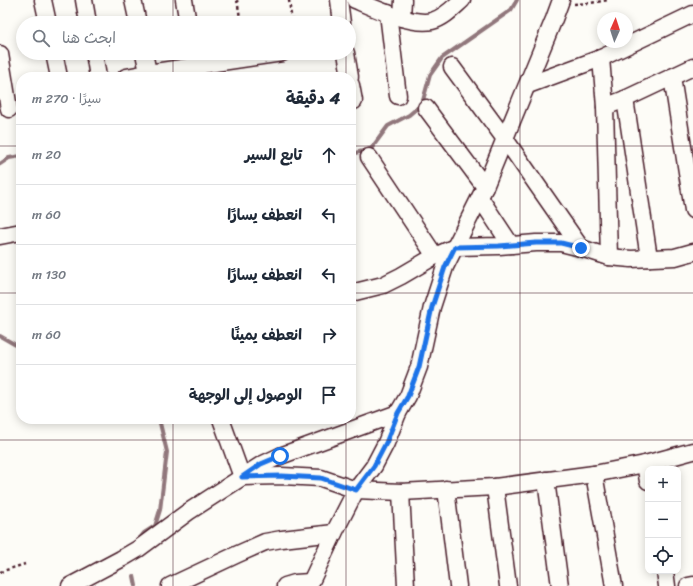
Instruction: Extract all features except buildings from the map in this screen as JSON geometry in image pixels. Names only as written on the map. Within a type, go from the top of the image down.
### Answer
[{"type":"street","points":[[44,0],[47,16]]},
{"type":"street","points":[[84,0],[87,16]]},
{"type":"street","points":[[133,0],[136,16]]},
{"type":"street","points":[[184,0],[187,16]]},
{"type":"street","points":[[339,0],[341,16]]},
{"type":"street","points":[[355,0],[417,21],[431,21],[444,15],[462,0]]},
{"type":"street","points":[[386,10],[404,0]]},
{"type":"street","points":[[285,586],[295,583],[310,584],[356,490],[374,466],[386,443],[398,413],[408,396],[419,367],[434,300],[445,267],[482,192],[528,85],[560,2]]},
{"type":"street","points":[[386,10],[398,96]]},
{"type":"street","points":[[528,85],[601,58],[693,14]]},
{"type":"street","points":[[0,54],[10,108]]},
{"type":"street","points":[[601,58],[605,107],[609,257]]},
{"type":"street","points":[[55,60],[57,72]]},
{"type":"street","points":[[95,60],[97,72]]},
{"type":"street","points":[[145,60],[147,72]]},
{"type":"street","points":[[162,72],[195,65],[231,60]]},
{"type":"street","points":[[347,60],[349,72]]},
{"type":"street","points":[[452,67],[505,138],[581,248]]},
{"type":"street","points":[[605,107],[693,67]]},
{"type":"street","points":[[672,77],[693,210]]},
{"type":"street","points":[[625,99],[649,258]]},
{"type":"street","points":[[426,108],[482,192],[511,245]]},
{"type":"street","points":[[369,157],[435,256]]},
{"type":"street","points":[[0,236],[16,233]]},
{"type":"street","points":[[356,292],[383,285],[435,256],[455,247],[561,243],[609,257],[631,258],[675,257],[693,252]]},
{"type":"street","points":[[70,586],[138,549],[188,512],[261,464],[398,413]]},
{"type":"street","points":[[223,424],[242,477]]},
{"type":"street","points":[[242,477],[282,476],[321,478],[356,490],[401,492],[495,487],[594,474],[645,464],[693,451]]},
{"type":"street","points":[[594,474],[614,586]]},
{"type":"street","points":[[546,480],[560,586]]},
{"type":"street","points":[[495,487],[508,586]]},
{"type":"street","points":[[446,489],[458,586]]},
{"type":"street","points":[[401,492],[406,586]]},
{"type":"street","points":[[170,586],[265,542],[334,533]]},
{"type":"street","points":[[665,574],[667,586]]},
{"type":"street","points":[[688,586],[693,585]]},
{"type":"path","points":[[237,0],[240,16]]},
{"type":"path","points":[[289,0],[291,16]]},
{"type":"path","points":[[560,2],[590,3],[609,0]]},
{"type":"path","points":[[0,572],[25,564]]},
{"type":"waterway","points":[[356,153],[371,149],[388,126],[409,115],[422,104],[430,75],[442,58],[511,10],[517,0]]},
{"type":"waterway","points":[[0,164],[9,158],[16,157]]},
{"type":"waterway","points":[[0,336],[16,345]]},
{"type":"waterway","points":[[137,542],[144,533],[155,526],[160,510],[167,452],[160,424]]},
{"type":"waterway","points":[[134,576],[136,586]]},
{"type":"route","points":[[280,456],[261,464],[242,477],[282,476],[321,478],[356,490],[374,466],[386,443],[398,413],[408,396],[419,367],[432,307],[445,267],[455,247],[561,243],[581,248]]}]
